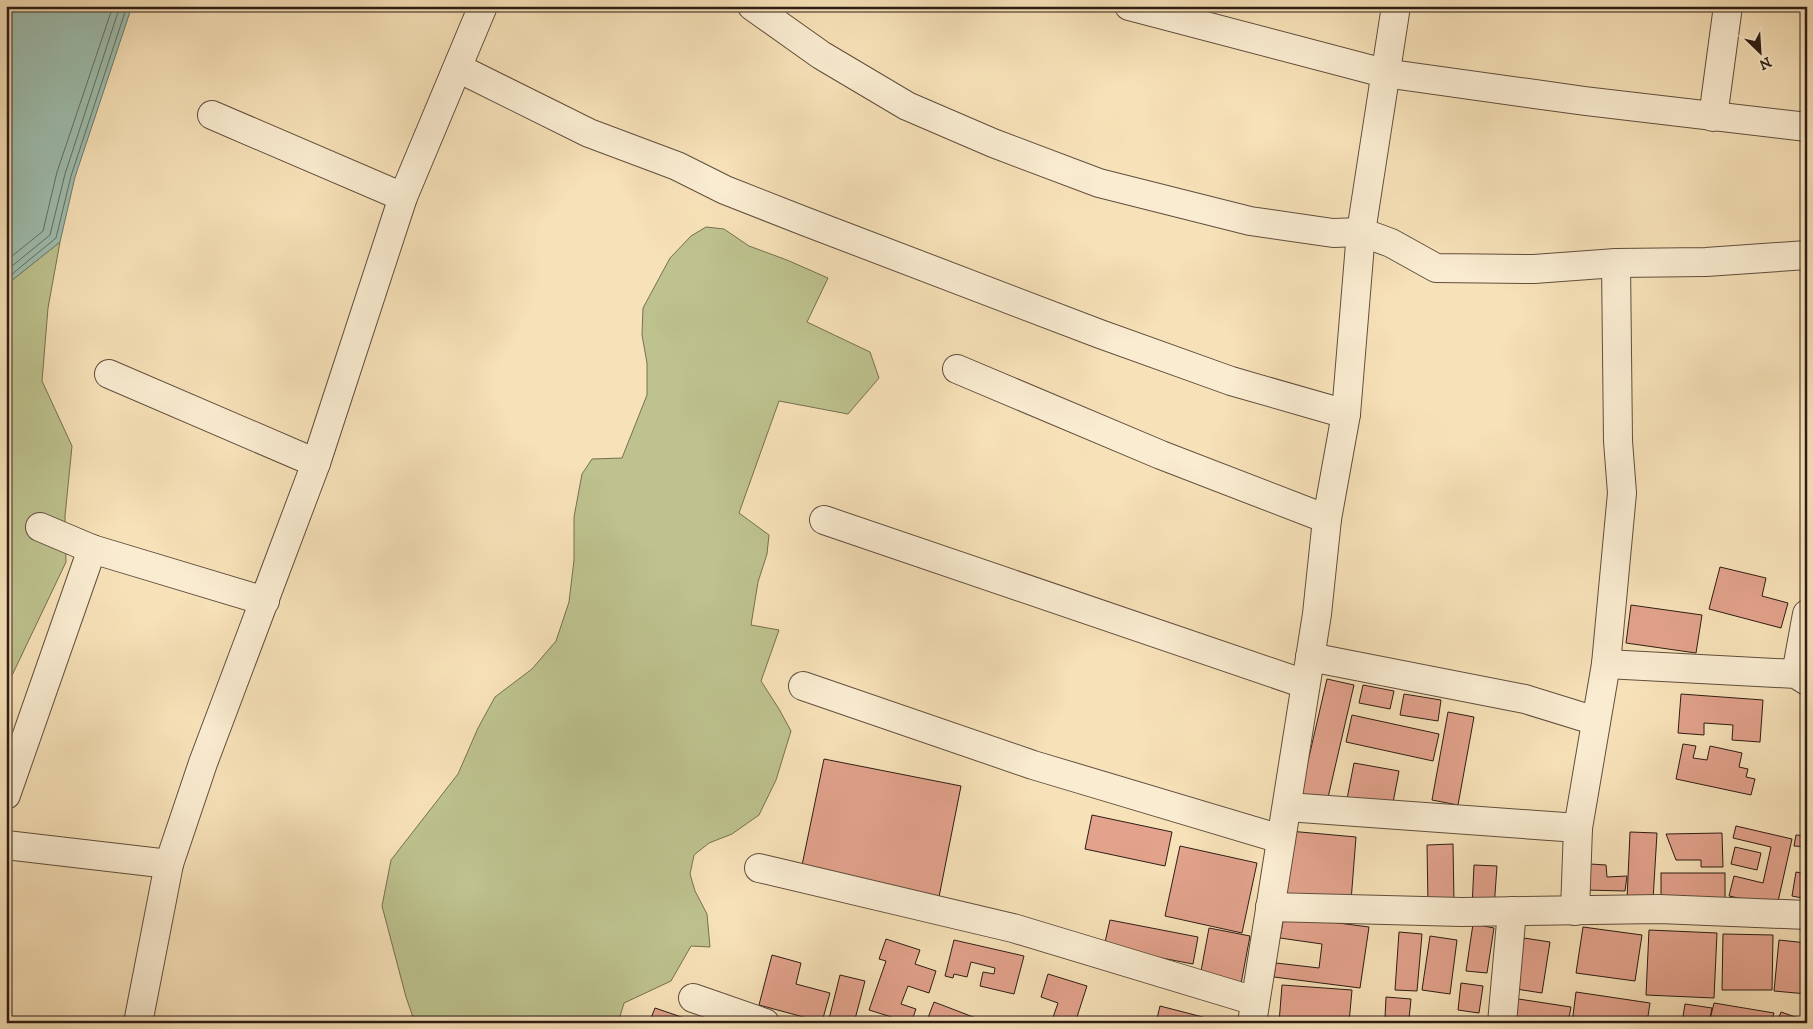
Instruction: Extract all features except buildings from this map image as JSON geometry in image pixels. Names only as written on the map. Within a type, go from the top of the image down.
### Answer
[{"type":"street","points":[[138,1023],[168,864],[203,763],[316,462],[403,197],[483,6]]},
{"type":"street","points":[[752,6],[821,55],[907,106],[993,143],[1098,183],[1250,221],[1333,234],[1361,232],[1391,243],[1436,268],[1534,269],[1616,264],[1706,262],[1807,255]]},
{"type":"street","points":[[1129,6],[1384,73],[1713,117],[1807,127]]},
{"type":"street","points":[[759,868],[1013,928],[1254,1012],[1317,614],[1327,519],[1346,414],[1361,232],[1384,73],[1396,6]]},
{"type":"street","points":[[1713,117],[1728,6]]},
{"type":"street","points":[[458,68],[589,133],[677,166],[725,190],[804,221],[1100,334],[1232,381],[1346,414]]},
{"type":"street","points":[[212,115],[403,197]]},
{"type":"street","points":[[1575,911],[1578,828],[1606,664],[1622,493],[1618,441],[1616,264]]},
{"type":"street","points":[[957,369],[1161,455],[1327,519]]},
{"type":"street","points":[[109,374],[316,462]]},
{"type":"street","points":[[824,520],[1305,684]]},
{"type":"street","points":[[40,527],[92,550],[265,602]]},
{"type":"street","points":[[6,795],[92,550]]},
{"type":"street","points":[[1606,664],[1802,677],[1807,614]]},
{"type":"street","points":[[1310,657],[1525,698],[1596,721]]},
{"type":"street","points":[[804,686],[1033,765],[1281,839]]},
{"type":"street","points":[[1287,807],[1578,828]]},
{"type":"street","points":[[6,845],[168,864]]},
{"type":"street","points":[[1270,907],[1462,912],[1659,909],[1807,915]]},
{"type":"street","points":[[1502,1023],[1512,911]]},
{"type":"street","points":[[694,998],[765,1023]]},
{"type":"green space","points":[[706,227],[724,229],[749,246],[828,278],[807,322],[870,352],[879,378],[848,414],[779,401],[739,513],[769,535],[767,554],[758,582],[751,625],[779,630],[761,681],[791,731],[776,780],[759,815],[732,834],[709,843],[694,855],[690,874],[695,891],[707,914],[710,947],[691,946],[671,981],[624,1003],[618,1023],[415,1023],[406,997],[382,906],[391,860],[458,774],[478,728],[495,697],[532,669],[556,641],[569,602],[574,560],[574,517],[582,474],[592,459],[622,458],[647,395],[647,363],[642,335],[643,308],[670,258],[691,236]]},
{"type":"green space","points":[[60,242],[48,308],[42,381],[72,446],[65,516],[66,562],[6,688],[6,285]]},
{"type":"water","points":[[6,6],[132,6],[75,177],[60,242],[6,285]]}]
